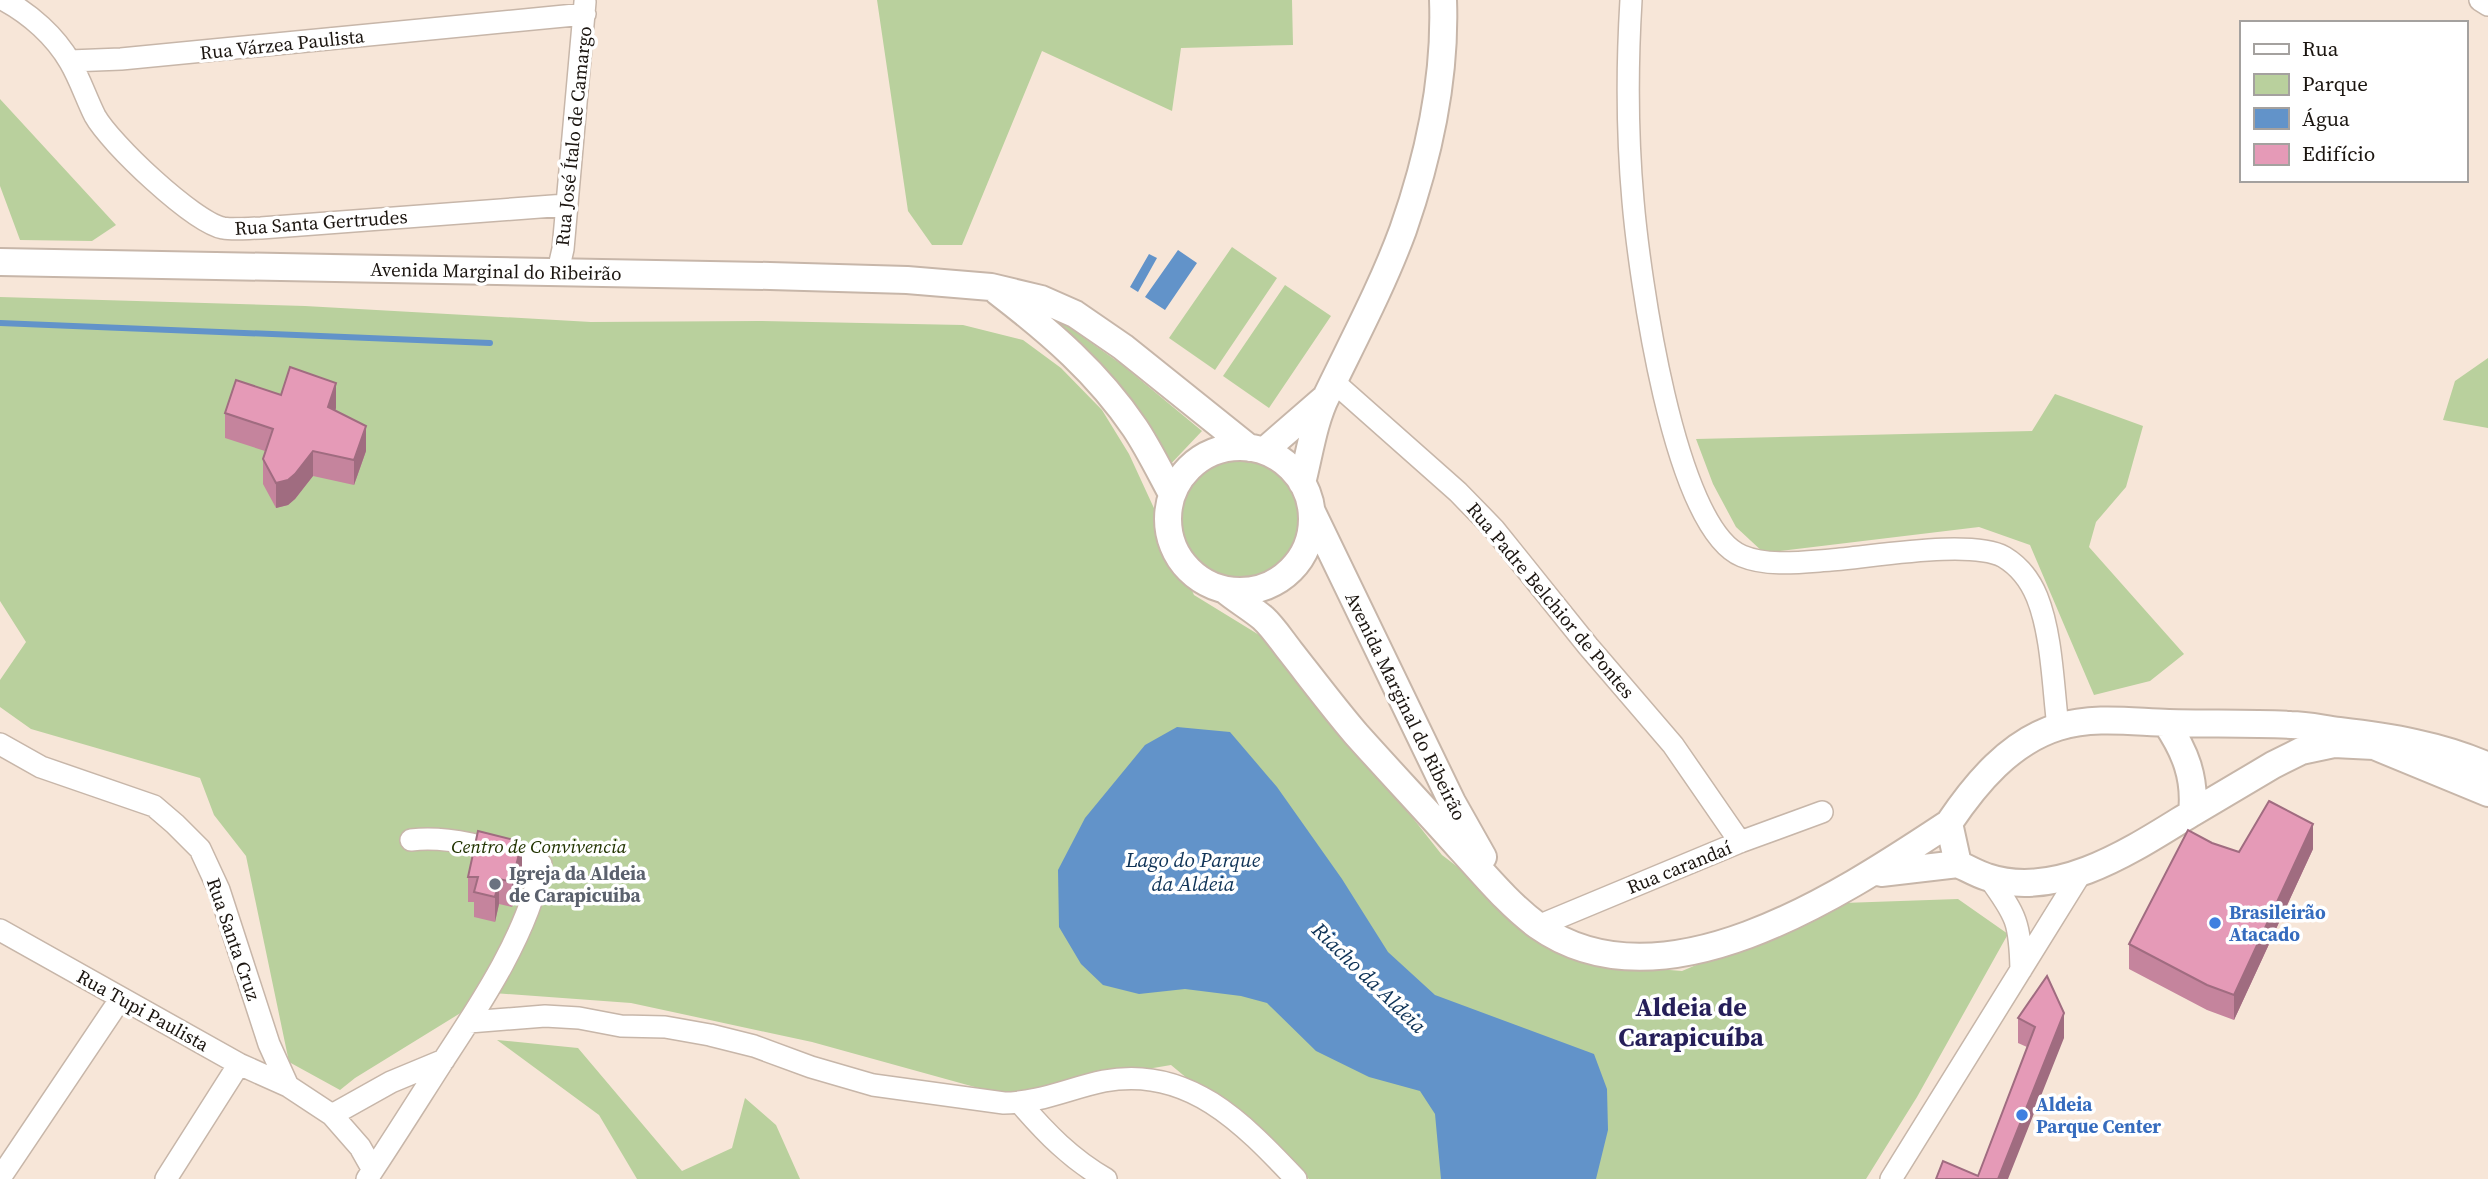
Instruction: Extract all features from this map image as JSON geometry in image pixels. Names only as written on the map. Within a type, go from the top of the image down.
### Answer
[{"type":"main road","points":[[1302,483],[1330,390],[1402,232],[1423,168],[1436,117],[1442,69],[1443,0]]},
{"type":"main road","name":"Avenida Marginal do Ribeirão","points":[[0,262],[894,279],[991,287],[1041,299],[1075,314],[1256,449],[1286,464],[1302,483],[1311,511],[1452,802],[1506,898]]},
{"type":"main road","points":[[991,287],[1056,337],[1096,377],[1135,428],[1172,494],[1188,470],[1211,453],[1230,448],[1256,449],[1330,390]]},
{"type":"main road","name":"Avenida Marginal do Ribeirão","points":[[1172,494],[1168,522],[1174,549],[1186,568],[1204,582],[1225,590],[1248,592],[1269,586],[1289,573],[1303,555],[1311,534],[1311,511]]},
{"type":"main road","name":"Avenida Marginal do Ribeirão","points":[[1225,590],[1265,620],[1356,733],[1506,898],[1538,926],[1566,942],[1592,951],[1637,956],[1675,955],[1712,948],[1745,936],[1872,874],[1949,823]]},
{"type":"main road","points":[[2488,766],[2456,752],[2375,735],[2294,725],[2103,720],[2058,727],[2021,745],[1992,768],[1970,791],[1949,823],[1951,844],[1958,864],[1989,878],[2030,883],[2081,873],[2136,847],[2273,765],[2301,751],[2334,744],[2374,746],[2488,793]]},
{"type":"main road","points":[[2166,723],[2177,739],[2190,769],[2194,797],[2192,813]]},
{"type":"main road","name":"Avenida Marginal do Ribeirão","points":[[1872,874],[1958,864]]},
{"type":"street","points":[[4,0],[47,31],[70,61]]},
{"type":"street","points":[[1632,0],[1628,50],[1630,147],[1633,201],[1642,267],[1660,384],[1671,430],[1705,515],[1724,544],[1741,556],[1767,562],[1820,561],[1971,549],[2002,556],[2021,570],[2037,597],[2045,628],[2058,727]]},
{"type":"street","points":[[2480,0],[2488,5]]},
{"type":"street","name":"Rua Várzea Paulista","points":[[70,61],[121,59],[585,7]]},
{"type":"street","name":"Rua José Ítalo de Camargo","points":[[558,271],[563,249],[585,7]]},
{"type":"street","name":"Rua Santa Gertrudes","points":[[70,61],[96,118],[132,158],[183,206],[204,220],[223,228],[261,228],[566,205]]},
{"type":"street","name":"Rua Padre Belchior de Pontes","points":[[1330,390],[1458,492],[1494,529],[1588,646],[1673,745],[1740,842]]},
{"type":"street","name":"Rua Santa Cruz","points":[[0,744],[41,767],[154,806],[200,849],[219,890],[269,1044],[288,1086]]},
{"type":"street","name":"Rua carandaí","points":[[1538,926],[1740,842],[1822,812]]},
{"type":"street","points":[[370,1175],[469,1022],[512,944],[531,900],[541,864],[459,841],[411,840]]},
{"type":"street","points":[[1891,1179],[2081,873]]},
{"type":"street","points":[[1989,878],[2016,919],[2020,935],[2021,970]]},
{"type":"street","name":"Rua Tupi Paulista","points":[[0,930],[239,1064],[288,1086]]},
{"type":"street","points":[[0,1178],[121,998]]},
{"type":"street","points":[[469,1022],[545,1016],[621,1026],[665,1027],[754,1046],[811,1067],[873,1085],[967,1099],[1020,1103],[1102,1082],[1135,1077],[1163,1081],[1196,1093],[1235,1120],[1296,1179]]},
{"type":"street","points":[[332,1115],[391,1082],[444,1060]]},
{"type":"street","points":[[166,1179],[239,1064]]},
{"type":"street","points":[[288,1086],[332,1115],[360,1147],[370,1175]]},
{"type":"street","points":[[1020,1103],[1066,1152],[1105,1179]]},
{"type":"green space","points":[[877,0],[1292,0],[1293,45],[1181,48],[1172,111],[1042,51],[962,245],[932,245],[908,211]]},
{"type":"green space","points":[[0,99],[116,225],[92,241],[20,240],[0,186]]},
{"type":"green space","points":[[1232,247],[1277,278],[1215,370],[1169,338]]},
{"type":"green space","points":[[1285,285],[1331,316],[1269,408],[1223,376]]},
{"type":"green space","name":"Centro de Convivencia","points":[[0,297],[305,306],[591,322],[758,321],[963,325],[1023,340],[1061,368],[1102,410],[1129,454],[1194,595],[1269,641],[1442,855],[1583,963],[1682,971],[1843,903],[1958,899],[2008,934],[1917,1097],[1866,1179],[1309,1179],[1171,1065],[1000,1094],[812,1042],[631,1003],[493,993],[355,1078],[340,1090],[289,1062],[246,856],[214,815],[200,778],[31,729],[0,707],[0,680],[26,642],[0,601]]},
{"type":"green space","points":[[1059,320],[1121,364],[1202,431],[1166,469],[1052,328]]},
{"type":"green space","points":[[2488,358],[2488,428],[2443,420],[2455,381]]},
{"type":"green space","points":[[2055,394],[2143,426],[2126,487],[2096,522],[2089,547],[2184,654],[2150,681],[2094,695],[2030,545],[1979,527],[1764,553],[1736,527],[1713,484],[1696,439],[2032,431]]},
{"type":"green space","points":[[1239,458],[1263,463],[1283,476],[1296,496],[1301,520],[1296,544],[1283,564],[1263,577],[1239,582],[1215,577],[1195,564],[1182,544],[1177,520],[1182,496],[1195,476],[1215,463]]},
{"type":"green space","points":[[497,1040],[578,1048],[682,1171],[732,1148],[745,1098],[776,1125],[800,1179],[637,1179],[599,1115]]},
{"type":"water","points":[[1178,250],[1197,263],[1165,310],[1145,297]]},
{"type":"water","points":[[1149,254],[1157,258],[1138,292],[1130,287]]},
{"type":"water","name":"Lago do Parque da Aldeia","points":[[1177,727],[1230,732],[1277,787],[1342,879],[1388,952],[1435,995],[1594,1054],[1607,1089],[1608,1130],[1596,1179],[1441,1179],[1435,1114],[1420,1091],[1369,1077],[1316,1051],[1267,1003],[1241,996],[1185,989],[1139,994],[1103,985],[1081,964],[1059,927],[1058,870],[1085,818],[1145,745]]},
{"type":"building","points":[[290,367],[336,383],[328,407],[366,426],[354,460],[313,451],[295,474],[288,480],[276,483],[263,459],[273,429],[225,413],[236,380],[281,395]]},
{"type":"building","name":"Brasileirão Atacado","points":[[2269,801],[2313,824],[2234,995],[2207,985],[2129,944],[2188,830],[2212,843],[2239,852]]},
{"type":"building","points":[[478,831],[522,842],[512,882],[499,879],[495,897],[474,892],[478,877],[468,877]]},
{"type":"building","points":[[2047,976],[2064,1013],[1998,1179],[1936,1179],[1943,1161],[1978,1176],[2035,1027],[2018,1018]]},
{"type":"waterway","points":[[0,323],[490,343]]},
{"type":"place","name":"Igreja da Aldeia de Carapicuiba","points":[[495,884]]},
{"type":"place","name":"Brasileirão Atacado","points":[[2215,923]]},
{"type":"place","name":"Aldeia Parque Center","points":[[2022,1115]]},
{"type":"district","name":"Aldeia de Carapicuíba","points":[[1691,1022]]},
{"type":"water label","name":"Riacho da Aldeia","points":[[1369,978]]}]
